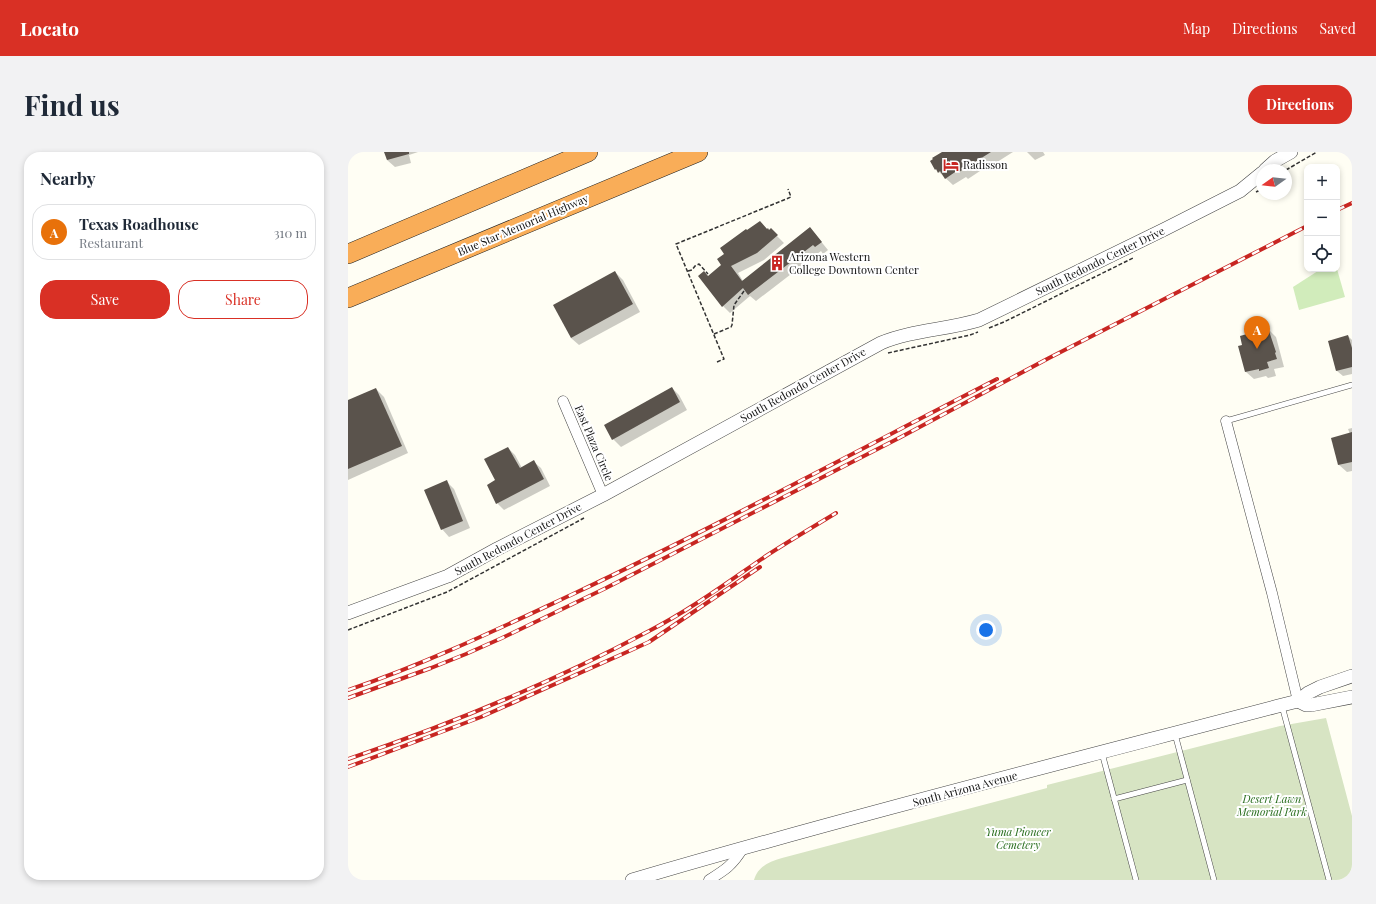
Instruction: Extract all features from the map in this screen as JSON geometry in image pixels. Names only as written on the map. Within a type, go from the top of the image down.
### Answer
[{"type":"highway","points":[[349,253],[588,152]]},
{"type":"highway","name":"Blue Star Memorial Highway","points":[[348,298],[698,152]]},
{"type":"street","points":[[1272,164],[1291,152]]},
{"type":"street","name":"South Redondo Center Drive","points":[[348,613],[444,578],[603,495],[881,342],[902,335],[962,325],[979,320],[1164,230],[1240,191],[1256,178]]},
{"type":"street","name":"East Plaza Circle","points":[[563,401],[603,495]]},
{"type":"street","points":[[1226,421],[1274,601],[1298,701]]},
{"type":"street","name":"South Arizona Avenue","points":[[632,880],[743,848],[1298,701],[1314,690],[1352,676]]},
{"type":"street","name":"South Arizona Avenue","points":[[1298,701],[1306,705],[1311,705],[1352,697]]},
{"type":"street","points":[[709,880],[728,868],[736,860],[743,848]]},
{"type":"lane","points":[[1226,421],[1352,385]]},
{"type":"lane","points":[[1282,705],[1329,880]]},
{"type":"lane","points":[[1175,733],[1214,880]]},
{"type":"lane","points":[[1101,752],[1136,880]]},
{"type":"lane","points":[[1114,799],[1187,780]]},
{"type":"path","points":[[1292,167],[1317,152]]},
{"type":"path","points":[[717,362],[724,359],[676,244],[792,196],[788,189]]},
{"type":"path","points":[[885,353],[970,335],[1004,322],[1137,255]]},
{"type":"path","points":[[687,271],[692,270],[699,264],[708,274]]},
{"type":"path","points":[[713,334],[731,327],[734,305],[744,291]]},
{"type":"path","points":[[348,630],[447,592],[586,516]]},
{"type":"green space","points":[[1316,272],[1338,272],[1345,297],[1299,310],[1293,287]]},
{"type":"green space","name":"Desert Lawn Memorial Park","points":[[1326,718],[1352,816],[1352,880],[754,880],[761,868],[768,863],[782,858],[1047,788],[1047,785],[1280,726]]},
{"type":"building","points":[[384,152],[409,152],[409,154],[387,160]]},
{"type":"building","name":"Radisson","points":[[942,152],[991,152],[945,179],[940,171],[938,173],[936,169],[935,170],[930,161]]},
{"type":"building","name":"Arizona Western College Downtown Center","points":[[760,221],[767,229],[768,228],[769,230],[771,228],[778,235],[757,253],[731,266],[742,281],[810,227],[822,242],[815,247],[813,245],[748,295],[743,288],[722,307],[698,276],[704,271],[708,276],[721,265],[717,259],[724,254],[720,248],[746,229],[747,230]]},
{"type":"building","points":[[615,271],[633,304],[571,338],[553,305]]},
{"type":"building","points":[[1268,328],[1277,359],[1267,362],[1269,368],[1259,371],[1259,369],[1245,372],[1238,346],[1242,345],[1240,336]]},
{"type":"building","points":[[1348,335],[1352,348],[1352,367],[1336,371],[1328,341]]},
{"type":"building","points":[[672,387],[680,402],[612,440],[604,425]]},
{"type":"building","points":[[376,388],[402,446],[348,469],[348,400]]},
{"type":"building","points":[[1352,432],[1352,462],[1338,465],[1331,438]]},
{"type":"building","points":[[508,447],[520,468],[534,460],[544,479],[496,504],[487,485],[495,480],[484,459]]},
{"type":"building","points":[[447,480],[463,521],[441,530],[424,490]]},
{"type":"railway","points":[[1340,209],[1352,203]]},
{"type":"railway","points":[[348,698],[466,654],[606,588],[1304,228]]},
{"type":"railway","points":[[348,690],[405,669],[489,633],[571,595],[732,516],[997,379]]},
{"type":"railway","points":[[348,759],[463,717],[539,685],[613,650],[679,614],[792,539],[836,513]]},
{"type":"railway","points":[[348,767],[481,717],[649,642],[760,567]]},
{"type":"place","name":"Radisson","points":[[951,165]]},
{"type":"place","name":"Arizona Western College Downtown Center","points":[[777,263]]},
{"type":"place","name":"Texas Roadhouse","points":[[1257,349]]},
{"type":"park label","name":"Yuma Pioneer Cemetery","points":[[1018,838]]}]
